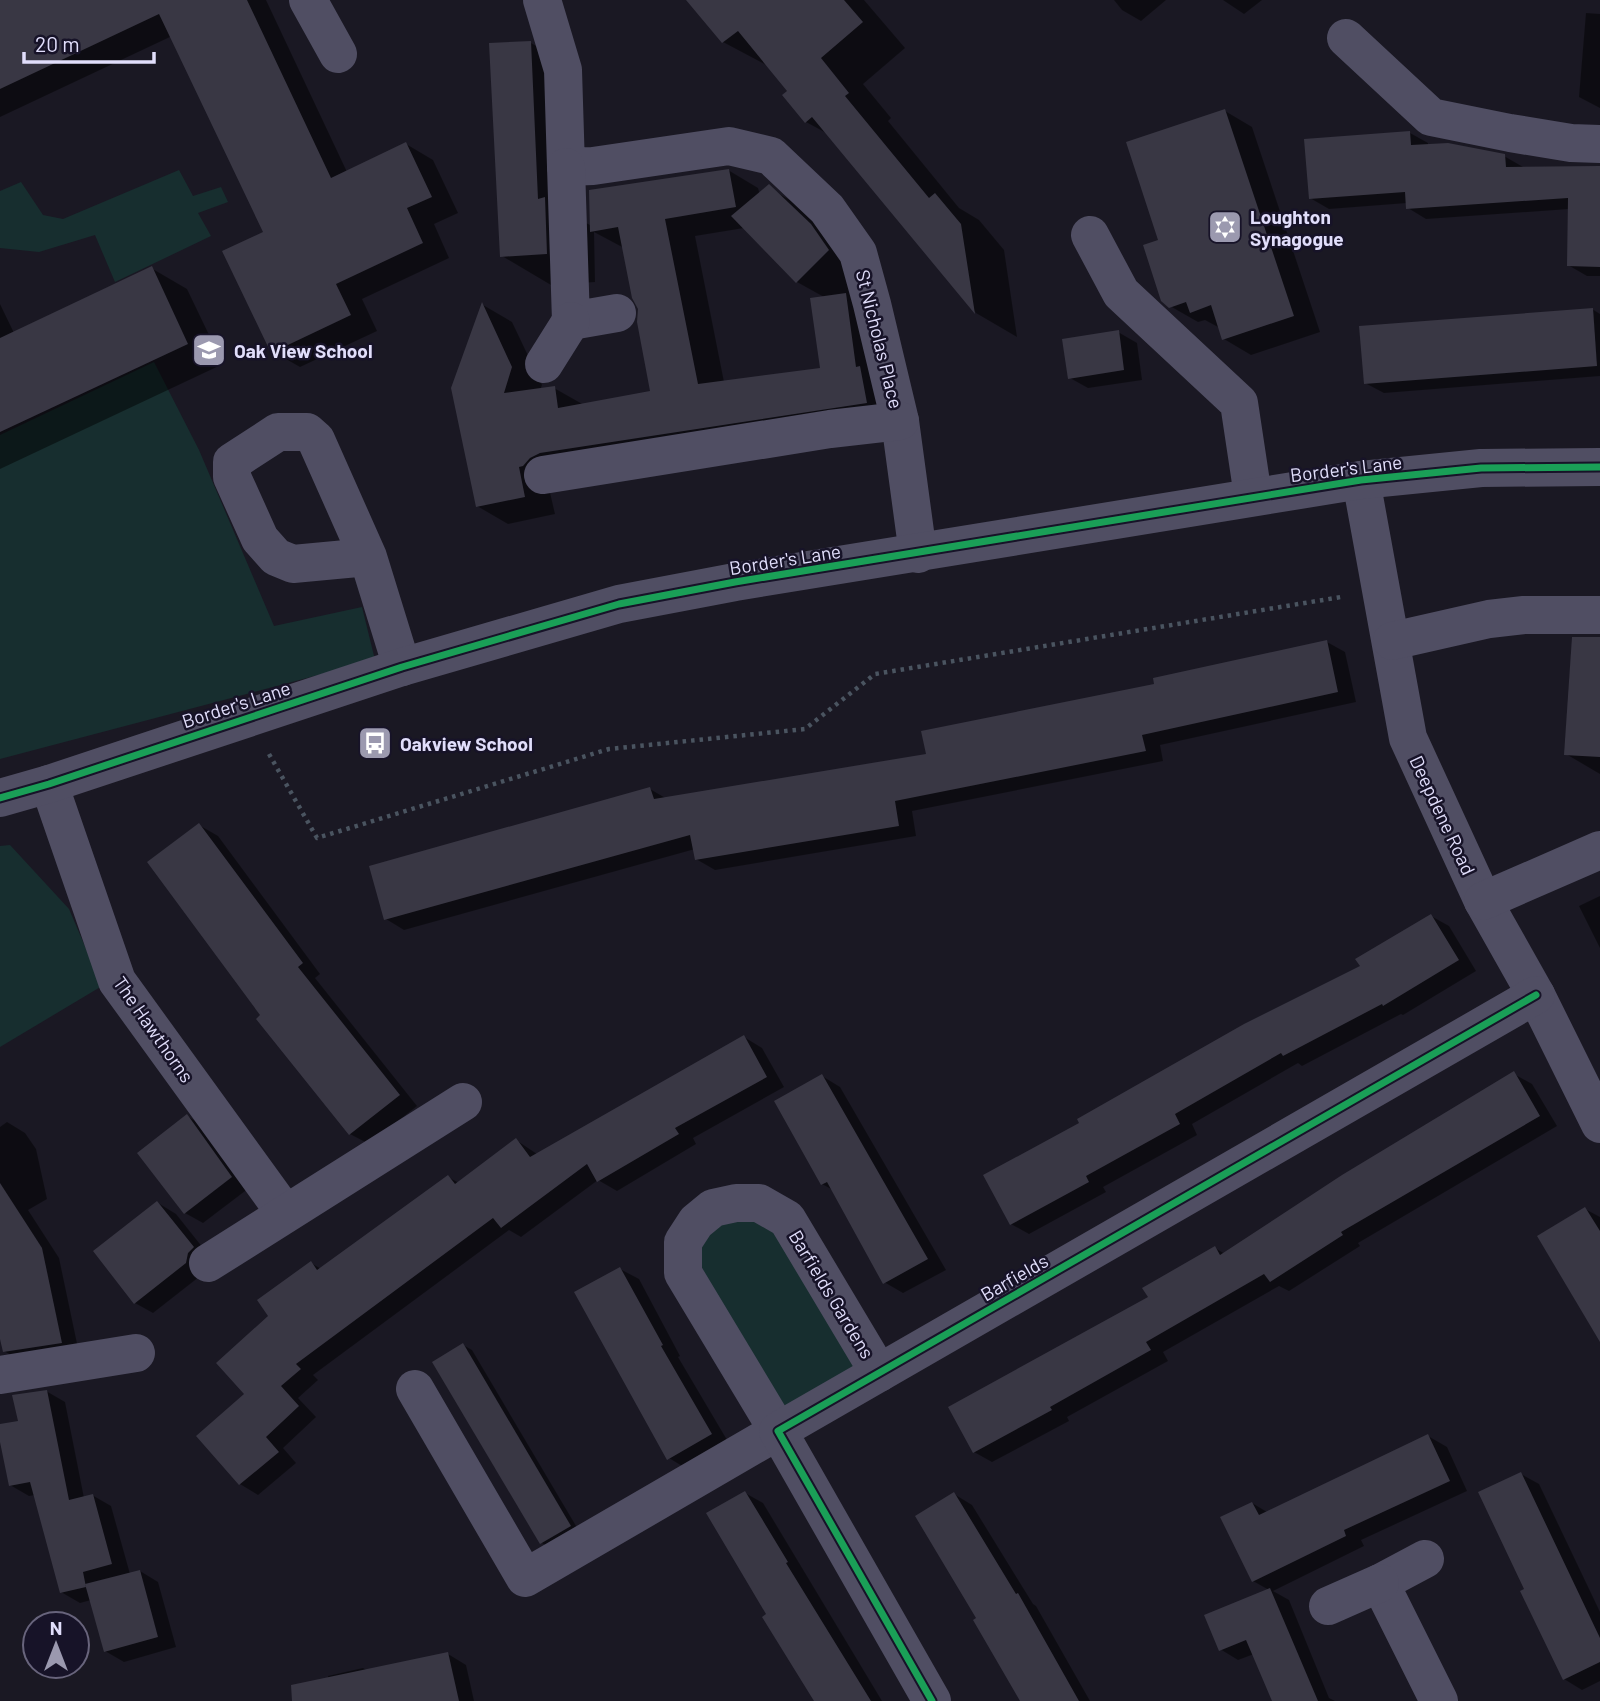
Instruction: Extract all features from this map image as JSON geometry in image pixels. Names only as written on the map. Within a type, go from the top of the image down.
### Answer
[{"type":"street","points":[[309,0],[338,54]]},
{"type":"street","points":[[542,0],[563,70],[571,321],[544,364]]},
{"type":"street","points":[[1346,38],[1431,117],[1571,143],[1600,144]]},
{"type":"street","name":"St Nicholas Place","points":[[566,167],[593,166],[729,145],[771,156],[827,209],[858,253],[900,421],[918,554]]},
{"type":"street","points":[[1090,235],[1121,293],[1239,403],[1253,496]]},
{"type":"street","points":[[571,321],[617,313]]},
{"type":"street","points":[[542,475],[830,429],[900,421]]},
{"type":"street","name":"Border's Lane","points":[[0,798],[402,667],[619,604],[735,582],[1361,480],[1481,468],[1600,467]]},
{"type":"street","name":"Deepdene Road","points":[[1361,480],[1408,738],[1483,901],[1536,995],[1600,1124]]},
{"type":"street","points":[[368,557],[402,667]]},
{"type":"street","points":[[1392,641],[1489,619],[1524,615],[1600,615]]},
{"type":"street","name":"The Hawthorns","points":[[49,784],[117,981],[285,1213]]},
{"type":"street","points":[[1483,901],[1600,850]]},
{"type":"street","name":"Barfields","points":[[415,1389],[525,1577],[1536,995]]},
{"type":"street","points":[[208,1263],[463,1102]]},
{"type":"street","name":"Barfields Gardens","points":[[778,1431],[683,1273],[684,1242],[696,1222],[713,1208],[736,1202],[759,1202],[787,1219],[879,1373]]},
{"type":"street","points":[[0,1375],[136,1353]]},
{"type":"street","points":[[778,1431],[932,1701]]},
{"type":"street","points":[[1328,1606],[1425,1559]]},
{"type":"street","points":[[1380,1583],[1439,1701]]},
{"type":"path","points":[[247,717],[317,838],[609,749],[805,729],[875,674],[1380,591]]},
{"type":"green space","points":[[179,170],[193,196],[221,187],[228,202],[198,213],[211,236],[115,282],[95,235],[39,252],[0,248],[0,191],[21,182],[43,215],[63,219]]},
{"type":"green space","points":[[154,362],[199,450],[274,626],[362,607],[375,660],[0,759],[0,435]]},
{"type":"green space","points":[[10,845],[69,909],[102,986],[0,1047],[0,846]]},
{"type":"green space","points":[[759,1203],[879,1373],[778,1431],[683,1242]]},
{"type":"building","points":[[0,0],[247,0],[331,178],[406,142],[432,197],[407,208],[423,243],[336,284],[351,315],[271,353],[222,251],[263,232],[159,14],[0,89]]},
{"type":"building","points":[[686,0],[844,0],[863,22],[821,58],[849,93],[845,96],[929,198],[935,193],[961,224],[975,314],[812,117],[805,123],[782,95],[787,91],[738,31],[722,43]]},
{"type":"building","points":[[531,41],[538,199],[545,197],[547,254],[500,257],[489,43]]},
{"type":"building","name":"Loughton Synagogue","points":[[1225,109],[1294,316],[1222,340],[1211,305],[1190,313],[1186,302],[1169,308],[1161,301],[1143,245],[1158,240],[1126,142]]},
{"type":"building","points":[[1410,131],[1411,145],[1448,143],[1505,154],[1506,167],[1600,166],[1600,267],[1567,266],[1568,198],[1406,209],[1405,192],[1309,199],[1304,139]]},
{"type":"building","points":[[729,169],[736,207],[665,219],[698,384],[820,368],[810,298],[846,293],[856,367],[860,366],[867,403],[540,453],[519,467],[525,497],[476,507],[451,388],[482,302],[512,367],[504,393],[555,386],[558,408],[650,391],[637,322],[638,309],[632,298],[618,227],[590,232],[589,190]]},
{"type":"building","points":[[769,184],[811,224],[829,250],[796,283],[731,216]]},
{"type":"building","points":[[152,266],[188,344],[0,432],[0,338]]},
{"type":"building","points":[[1593,308],[1597,366],[1364,384],[1359,326]]},
{"type":"building","points":[[1119,330],[1124,370],[1068,379],[1062,339]]},
{"type":"building","points":[[1572,637],[1600,637],[1600,757],[1564,755]]},
{"type":"building","points":[[1327,640],[1338,692],[1142,735],[1146,751],[895,801],[899,826],[695,860],[690,835],[384,920],[369,866],[650,787],[654,799],[926,754],[921,731],[1154,684],[1153,678]]},
{"type":"building","points":[[199,823],[303,963],[298,967],[400,1095],[349,1135],[256,1019],[260,1015],[147,862]]},
{"type":"building","points":[[1431,914],[1459,960],[1383,1006],[1382,1004],[1283,1056],[1281,1053],[1175,1114],[1180,1124],[1086,1176],[1089,1182],[1010,1225],[983,1175],[1079,1123],[1077,1119],[1244,1024],[1360,966],[1355,959]]},
{"type":"building","points":[[744,1035],[767,1077],[675,1128],[679,1134],[597,1182],[587,1164],[501,1228],[493,1218],[296,1364],[301,1369],[281,1386],[299,1406],[266,1437],[279,1452],[239,1485],[196,1436],[244,1394],[216,1363],[268,1316],[257,1300],[311,1261],[317,1270],[448,1175],[455,1184],[516,1138],[530,1157]]},
{"type":"building","points":[[1514,1071],[1540,1116],[1341,1232],[1343,1235],[1270,1282],[1264,1274],[1146,1342],[1151,1350],[1050,1407],[1052,1410],[973,1453],[948,1407],[1148,1297],[1142,1288],[1215,1246],[1220,1255],[1342,1175]]},
{"type":"building","points":[[822,1074],[928,1259],[883,1284],[827,1182],[821,1185],[774,1101]]},
{"type":"building","points":[[187,1114],[232,1177],[184,1214],[137,1153]]},
{"type":"building","points":[[0,1183],[42,1248],[62,1343],[3,1352],[0,1339]]},
{"type":"building","points":[[157,1201],[194,1247],[188,1253],[186,1263],[134,1304],[93,1251]]},
{"type":"building","points":[[1585,1207],[1600,1231],[1600,1342],[1537,1236]]},
{"type":"building","points":[[620,1267],[663,1345],[661,1346],[712,1434],[667,1460],[574,1292]]},
{"type":"building","points":[[463,1343],[571,1526],[540,1544],[432,1362]]},
{"type":"building","points":[[47,1390],[69,1500],[93,1494],[112,1564],[83,1572],[86,1587],[60,1593],[30,1482],[9,1486],[0,1442],[0,1424],[18,1421],[12,1395]]},
{"type":"building","points":[[1428,1434],[1450,1481],[1344,1530],[1346,1536],[1252,1582],[1220,1517],[1252,1502],[1259,1515]]},
{"type":"building","points":[[1521,1472],[1600,1638],[1600,1662],[1563,1680],[1520,1591],[1524,1589],[1478,1492]]},
{"type":"building","points":[[745,1491],[871,1701],[814,1701],[762,1617],[766,1614],[706,1513]]},
{"type":"building","points":[[954,1492],[1016,1594],[1018,1593],[1079,1701],[1020,1701],[973,1620],[976,1618],[915,1516]]},
{"type":"building","points":[[140,1570],[158,1637],[104,1652],[85,1584]]},
{"type":"building","points":[[1270,1588],[1318,1701],[1272,1701],[1246,1640],[1219,1651],[1204,1615]]},
{"type":"building","points":[[448,1652],[459,1701],[292,1701],[291,1685]]},
{"type":"cycle path","points":[[0,798],[402,667],[619,604],[735,582],[1361,480],[1481,468],[1600,467]]},
{"type":"cycle path","points":[[932,1701],[778,1431],[1536,995]]},
{"type":"place","name":"Loughton Synagogue","points":[[1225,227]]},
{"type":"place","name":"Oak View School","points":[[209,350]]},
{"type":"place","name":"Oakview School","points":[[375,743]]}]
